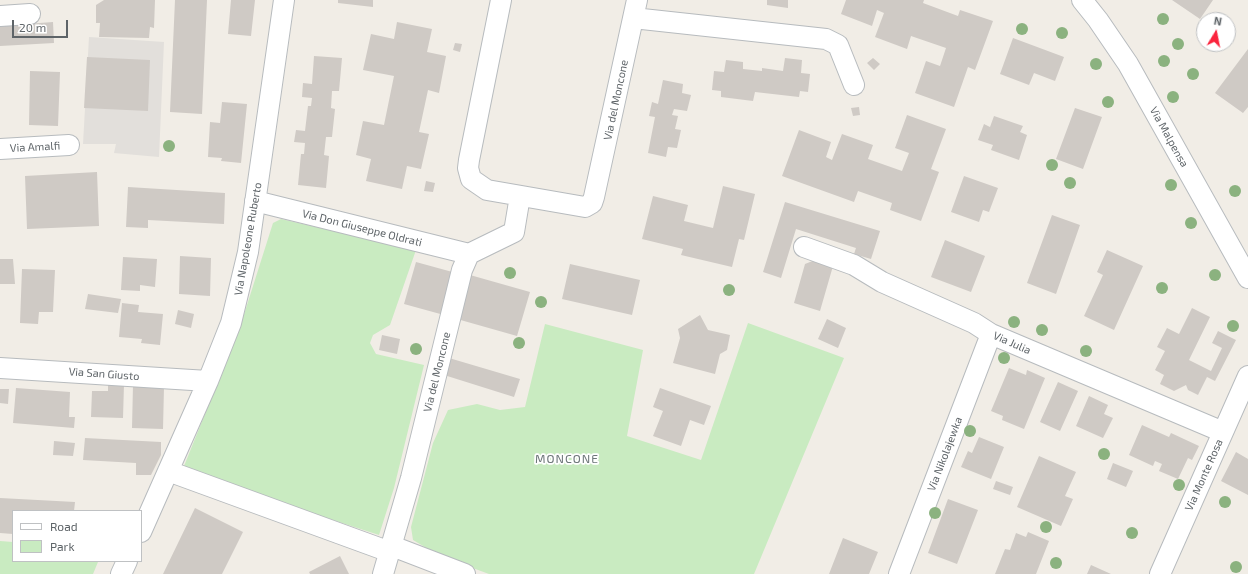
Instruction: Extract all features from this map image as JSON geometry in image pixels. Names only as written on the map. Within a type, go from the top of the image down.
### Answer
[{"type":"street","name":"Via Napoleone Ruberto","points":[[142,530],[208,381],[231,323],[248,252],[284,0]]},
{"type":"street","name":"Via del Moncone","points":[[501,0],[468,168],[471,180],[487,190],[573,206],[585,207],[592,203],[604,158],[635,9],[826,39],[838,45],[854,85]]},
{"type":"street","name":"Via Malpensa","points":[[1082,0],[1098,20],[1128,64],[1248,278]]},
{"type":"street","points":[[0,16],[30,14]]},
{"type":"street","name":"Via Amalfi","points":[[0,148],[69,144]]},
{"type":"street","points":[[468,254],[514,232],[520,196]]},
{"type":"street","name":"Via Don Giuseppe Oldrati","points":[[255,201],[468,254]]},
{"type":"street","name":"Via Julia","points":[[804,247],[854,265],[882,282],[974,323],[991,334],[1223,432]]},
{"type":"street","name":"Via del Moncone","points":[[383,574],[411,478],[460,278],[468,254]]},
{"type":"street","name":"Via Nikolajewka","points":[[898,574],[991,334]]},
{"type":"street","name":"Via San Giusto","points":[[0,368],[208,381]]},
{"type":"street","name":"Via Monte Rosa","points":[[1160,574],[1248,376]]},
{"type":"street","points":[[168,471],[465,574]]},
{"type":"street","points":[[121,574],[127,562]]},
{"type":"shaded area","points":[[89,37],[164,42],[159,157],[114,153],[116,144],[83,144]]},
{"type":"green space","points":[[281,219],[416,250],[390,325],[373,335],[370,343],[376,354],[424,365],[394,488],[379,535],[182,471],[240,327],[273,223]]},
{"type":"green space","points":[[748,323],[844,358],[754,574],[489,574],[440,556],[413,540],[411,527],[433,443],[448,410],[477,404],[500,410],[525,407],[545,324],[643,350],[627,436],[701,460]]},
{"type":"green space","points":[[0,541],[12,542],[12,562],[98,562],[93,574],[0,574]]},
{"type":"building","points":[[104,0],[155,0],[154,28],[150,27],[149,38],[99,37],[100,23],[96,23],[96,5]]},
{"type":"building","points":[[175,0],[207,0],[202,114],[170,112]]},
{"type":"building","points":[[231,0],[255,0],[251,36],[228,34]]},
{"type":"building","points":[[338,0],[373,0],[373,7],[338,3]]},
{"type":"building","points":[[767,0],[788,0],[788,8],[767,5]]},
{"type":"building","points":[[846,0],[924,0],[923,3],[958,16],[960,10],[993,21],[975,70],[968,67],[954,107],[915,93],[926,61],[940,66],[946,48],[911,36],[907,49],[875,37],[884,13],[877,10],[872,26],[841,14]]},
{"type":"building","points":[[1172,0],[1213,0],[1205,12],[1196,12],[1196,16]]},
{"type":"building","points":[[53,22],[54,43],[0,46],[0,26]]},
{"type":"building","points":[[397,22],[432,29],[427,52],[446,56],[439,93],[428,90],[419,132],[429,134],[421,169],[407,166],[402,189],[366,181],[371,159],[356,155],[363,121],[384,125],[394,76],[363,70],[371,34],[394,39]]},
{"type":"building","points":[[1013,38],[1064,57],[1055,81],[1034,73],[1029,85],[1000,74]]},
{"type":"building","points":[[455,43],[462,44],[460,52],[453,50]]},
{"type":"building","points":[[1248,49],[1248,107],[1243,113],[1215,93]]},
{"type":"building","points":[[314,56],[342,58],[339,91],[332,91],[331,108],[335,109],[332,137],[326,137],[324,155],[329,156],[326,188],[298,185],[301,154],[304,154],[305,143],[294,142],[296,130],[305,131],[308,106],[311,106],[312,98],[302,97],[303,83],[312,84]]},
{"type":"building","points":[[87,57],[150,60],[148,111],[84,108]]},
{"type":"building","points":[[785,58],[802,60],[801,73],[810,74],[808,92],[800,91],[799,97],[755,92],[753,101],[721,97],[721,91],[712,90],[714,71],[724,72],[726,60],[743,62],[743,69],[762,71],[762,68],[783,71]]},
{"type":"building","points":[[873,58],[880,64],[874,70],[867,63]]},
{"type":"building","points":[[30,71],[60,72],[58,126],[29,125]]},
{"type":"building","points":[[663,80],[683,84],[682,93],[691,95],[687,111],[674,109],[672,115],[678,116],[675,129],[681,130],[677,148],[668,147],[666,157],[648,153],[655,117],[649,116],[652,102],[658,104]]},
{"type":"building","points":[[222,102],[247,104],[241,163],[221,161],[222,158],[208,157],[210,122],[220,123]]},
{"type":"building","points":[[859,107],[860,115],[853,116],[851,108]]},
{"type":"building","points":[[1075,108],[1102,117],[1083,169],[1056,159]]},
{"type":"building","points":[[907,115],[946,129],[931,169],[939,172],[921,221],[890,210],[892,203],[858,191],[854,202],[782,176],[799,130],[831,142],[826,157],[832,160],[842,134],[873,145],[868,159],[902,171],[909,153],[895,148]]},
{"type":"building","points":[[994,116],[1023,126],[1020,132],[1027,135],[1019,160],[991,150],[993,145],[978,140],[984,124],[990,127]]},
{"type":"building","points":[[97,172],[99,226],[27,229],[25,176]]},
{"type":"building","points":[[964,176],[998,188],[989,212],[983,210],[979,222],[951,212]]},
{"type":"building","points":[[426,181],[435,183],[433,192],[424,191]]},
{"type":"building","points":[[723,186],[755,194],[744,240],[739,239],[732,267],[681,255],[683,249],[642,239],[653,196],[688,205],[684,221],[713,228]]},
{"type":"building","points":[[128,187],[225,193],[224,224],[148,220],[148,228],[126,227]]},
{"type":"building","points":[[785,202],[880,231],[871,259],[854,254],[856,248],[796,229],[781,278],[763,272]]},
{"type":"building","points":[[1052,215],[1080,225],[1056,294],[1027,283]]},
{"type":"building","points":[[945,240],[985,256],[971,292],[931,277]]},
{"type":"building","points":[[1107,250],[1143,266],[1114,330],[1084,316],[1103,275],[1097,272]]},
{"type":"building","points":[[180,256],[211,258],[210,296],[179,294]]},
{"type":"building","points":[[123,257],[157,259],[155,287],[140,285],[140,291],[121,290]]},
{"type":"building","points":[[0,259],[13,259],[15,284],[0,284]]},
{"type":"building","points":[[815,260],[833,266],[820,311],[794,303],[805,264]]},
{"type":"building","points":[[416,262],[456,273],[444,315],[404,304]]},
{"type":"building","points":[[570,264],[640,280],[632,315],[562,299]]},
{"type":"building","points":[[22,269],[55,270],[53,312],[39,312],[38,324],[20,323]]},
{"type":"building","points":[[470,275],[530,292],[517,336],[457,319]]},
{"type":"building","points":[[88,294],[121,299],[118,313],[85,309]]},
{"type":"building","points":[[122,303],[139,305],[138,312],[163,314],[160,345],[141,343],[142,339],[119,337]]},
{"type":"building","points":[[1192,308],[1210,317],[1189,360],[1211,371],[1222,348],[1212,343],[1218,331],[1236,340],[1215,381],[1207,377],[1198,395],[1188,390],[1186,385],[1174,391],[1160,384],[1164,375],[1155,370],[1165,351],[1157,347],[1167,328],[1179,334]]},
{"type":"building","points":[[178,310],[194,314],[191,328],[175,324]]},
{"type":"building","points":[[700,315],[708,330],[730,335],[727,350],[720,354],[715,374],[673,363],[680,338],[678,329]]},
{"type":"building","points":[[827,319],[846,328],[838,348],[818,339]]},
{"type":"building","points":[[382,335],[400,339],[397,354],[379,350]]},
{"type":"building","points":[[449,358],[520,379],[514,397],[444,375]]},
{"type":"building","points":[[1009,368],[1026,375],[1027,370],[1045,378],[1024,429],[1002,420],[1003,416],[991,411]]},
{"type":"building","points":[[1058,382],[1078,391],[1060,431],[1040,422]]},
{"type":"building","points":[[108,384],[124,384],[123,418],[91,417],[92,391],[108,391]]},
{"type":"building","points":[[133,385],[164,387],[163,429],[132,428]]},
{"type":"building","points":[[16,388],[70,392],[69,417],[75,417],[74,428],[13,423]]},
{"type":"building","points":[[660,388],[711,406],[704,425],[690,420],[681,446],[653,436],[663,411],[653,407]]},
{"type":"building","points":[[0,389],[9,389],[8,404],[0,403]]},
{"type":"building","points":[[1089,396],[1108,405],[1104,414],[1113,418],[1103,438],[1076,426]]},
{"type":"building","points":[[1142,425],[1169,437],[1171,433],[1199,446],[1192,460],[1188,458],[1178,479],[1159,471],[1162,464],[1155,461],[1153,466],[1129,455]]},
{"type":"building","points":[[979,437],[1004,447],[991,479],[961,467],[968,451],[972,453]]},
{"type":"building","points":[[85,438],[161,442],[161,455],[151,475],[136,475],[136,463],[83,460]]},
{"type":"building","points":[[54,441],[75,443],[73,456],[53,455]]},
{"type":"building","points":[[1236,452],[1248,459],[1248,495],[1221,481]]},
{"type":"building","points":[[1039,456],[1076,472],[1065,496],[1073,499],[1061,526],[1017,507]]},
{"type":"building","points":[[1113,463],[1133,471],[1126,487],[1107,479]]},
{"type":"building","points":[[996,481],[1013,487],[1010,495],[993,489]]},
{"type":"building","points":[[0,498],[75,502],[74,510],[12,510],[12,534],[0,533]]},
{"type":"building","points":[[948,499],[978,510],[957,564],[928,553]]},
{"type":"building","points":[[195,508],[243,532],[222,574],[163,574]]},
{"type":"building","points":[[1028,532],[1049,541],[1036,574],[995,574],[1005,549],[1010,550],[1016,533],[1026,537]]},
{"type":"building","points":[[843,538],[878,552],[869,574],[829,574]]},
{"type":"building","points":[[340,556],[349,574],[310,574],[309,572]]},
{"type":"building","points":[[1091,565],[1111,574],[1087,574]]},
{"type":"district","name":"MONCONE","points":[[567,459]]}]
